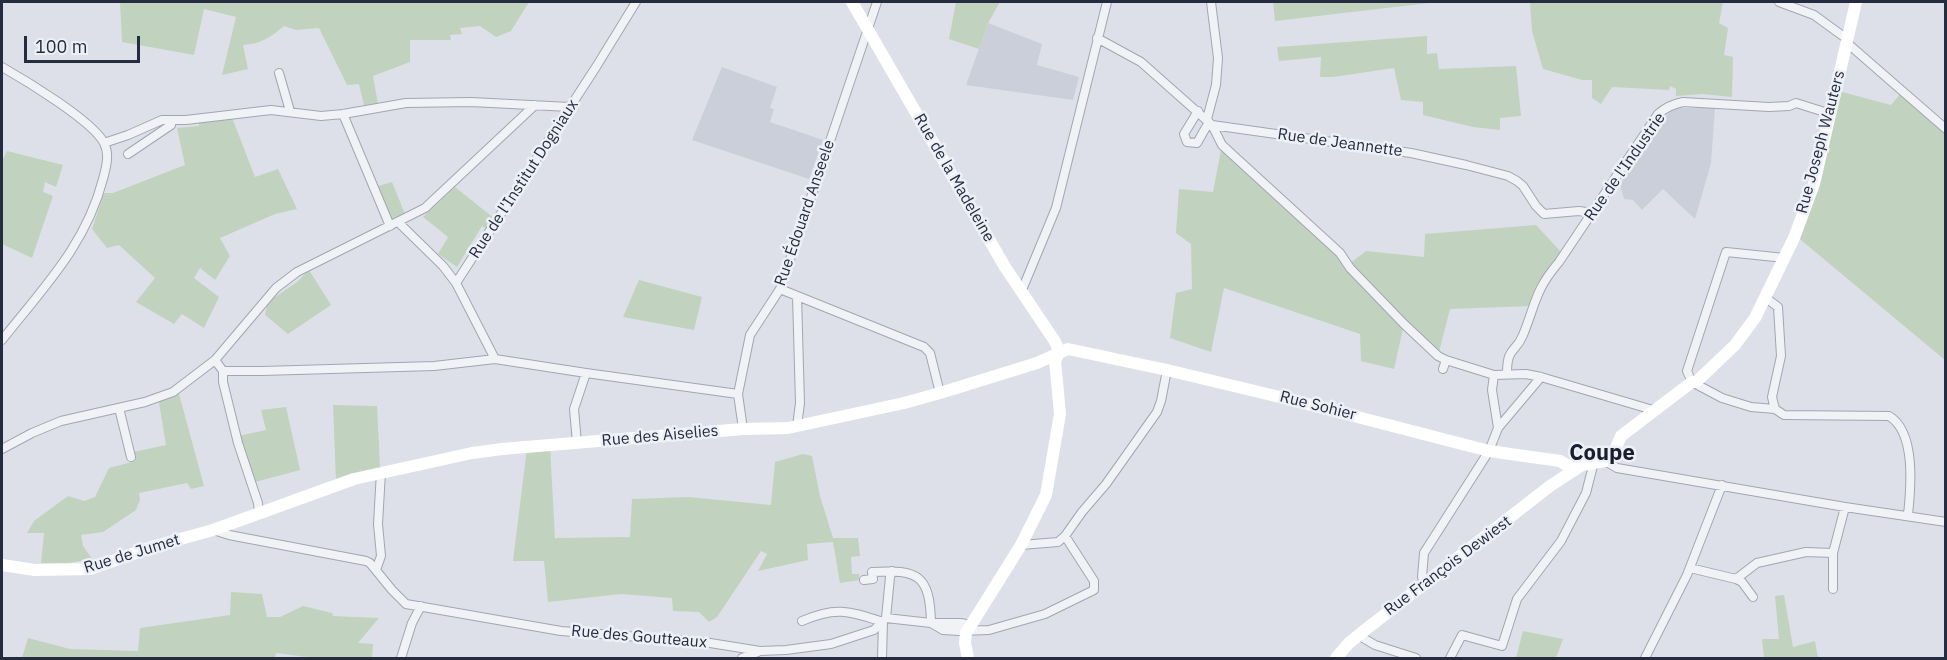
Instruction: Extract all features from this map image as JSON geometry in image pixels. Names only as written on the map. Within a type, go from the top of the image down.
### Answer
[{"type":"street","name":"Rue de l'Institut Dogniaux","points":[[456,283],[636,2]]},
{"type":"street","name":"Rue de la Madeleine","points":[[852,2],[1005,267],[1054,340],[1059,352]]},
{"type":"street","name":"Rue Édouard Anseele","points":[[742,429],[738,394],[750,335],[780,289],[877,2]]},
{"type":"street","points":[[1022,290],[1056,208],[1107,2]]},
{"type":"street","points":[[1198,111],[1184,134],[1187,142],[1197,143],[1209,122],[1216,85],[1218,58],[1210,2]]},
{"type":"street","points":[[1779,2],[1814,15],[1847,41],[1946,129]]},
{"type":"street","name":"Rue Joseph Wauters","points":[[1600,462],[1612,457],[1621,435],[1692,382],[1696,382],[1713,367],[1735,345],[1755,318],[1785,258],[1811,193],[1832,114],[1856,2]]},
{"type":"street","points":[[1097,38],[1142,62],[1198,111],[1209,122],[1222,145],[1340,253],[1350,268],[1438,356],[1444,365],[1494,375],[1507,373],[1541,377],[1653,410],[1656,408]]},
{"type":"street","points":[[2,67],[84,121],[104,142],[107,158],[102,183],[90,219],[72,253],[2,340]]},
{"type":"street","points":[[279,73],[290,111]]},
{"type":"street","points":[[104,142],[128,135],[162,120],[186,120],[271,110],[321,116],[410,102],[471,102],[570,107]]},
{"type":"street","name":"Rue de l'Industrie","points":[[1507,373],[1509,355],[1521,339],[1542,283],[1593,213],[1658,114],[1674,104],[1683,102],[1769,107],[1789,106],[1797,103],[1832,114]]},
{"type":"street","points":[[2,449],[61,421],[145,402],[173,392],[215,360],[276,288],[297,273],[425,207],[535,105]]},
{"type":"street","points":[[343,114],[394,224],[443,266],[456,283],[495,359]]},
{"type":"street","points":[[128,154],[171,125],[171,120]]},
{"type":"street","name":"Rue de Jeannette","points":[[1209,122],[1400,152],[1467,165],[1508,176],[1517,181],[1544,214],[1580,211],[1593,213]]},
{"type":"street","points":[[1785,258],[1726,252],[1687,371],[1692,382],[1722,398],[1751,407],[1775,410],[1784,415],[1889,416],[1898,422],[1909,450],[1911,488],[1908,515]]},
{"type":"street","points":[[780,289],[924,347],[930,353],[940,393]]},
{"type":"street","points":[[797,296],[800,403],[797,426]]},
{"type":"street","points":[[1766,298],[1778,307],[1781,356],[1772,398],[1775,410]]},
{"type":"street","name":"Rue Sohier","points":[[1059,352],[1068,349],[1081,351],[1167,370],[1489,450],[1560,461],[1575,470]]},
{"type":"street","points":[[968,658],[964,640],[969,629],[1040,510],[1050,478],[1060,414],[1055,360],[1059,352]]},
{"type":"street","name":"Rue des Aiselies","points":[[259,513],[354,479],[472,453],[797,426],[940,393],[1037,363],[1059,352]]},
{"type":"street","points":[[223,370],[434,366],[495,359],[586,374],[738,394]]},
{"type":"street","points":[[215,360],[223,370],[223,382],[235,432],[258,503],[259,513]]},
{"type":"street","points":[[1021,545],[1058,542],[1065,536],[1106,484],[1157,412],[1167,370]]},
{"type":"street","points":[[577,443],[574,409],[586,374]]},
{"type":"street","points":[[1494,375],[1492,390],[1498,428]]},
{"type":"street","points":[[1424,584],[1422,577],[1424,553],[1489,450],[1498,428],[1541,377]]},
{"type":"street","points":[[119,408],[130,457]]},
{"type":"street","points":[[1450,658],[1462,635],[1502,646],[1516,599],[1561,541],[1600,462],[1617,468],[1946,522]]},
{"type":"street","name":"Rue François Dewiest","points":[[1336,658],[1358,635],[1564,478],[1582,465],[1600,462]]},
{"type":"street","points":[[213,530],[358,559],[370,563],[376,570],[381,556],[378,524],[381,472]]},
{"type":"street","points":[[1646,658],[1690,568],[1722,485]]},
{"type":"street","points":[[1833,590],[1833,553],[1845,507]]},
{"type":"street","name":"Rue de Jumet","points":[[2,565],[34,570],[90,569],[259,513]]},
{"type":"street","points":[[969,629],[989,630],[1028,620],[1074,602],[1094,590],[1094,581],[1065,536]]},
{"type":"street","points":[[1736,579],[1757,563],[1806,552],[1833,553]]},
{"type":"street","points":[[1690,568],[1736,579],[1742,582],[1753,597]]},
{"type":"street","name":"Rue des Goutteaux","points":[[376,570],[406,604],[561,631],[704,642],[778,655],[831,644],[874,630],[885,620]]},
{"type":"street","points":[[864,580],[873,579],[872,572],[892,571],[916,576],[922,580],[927,589],[931,623]]},
{"type":"street","points":[[882,658],[892,571]]},
{"type":"street","points":[[401,658],[412,622],[421,606]]},
{"type":"street","points":[[802,621],[839,610],[885,620],[961,622],[969,629]]},
{"type":"street","points":[[1358,635],[1375,645],[1416,658]]},
{"type":"street","points":[[742,658],[760,651]]},
{"type":"shaded area","points":[[988,23],[1042,44],[1037,65],[1079,77],[1073,100],[966,85]]},
{"type":"shaded area","points":[[722,67],[777,87],[770,108],[774,109],[770,122],[823,140],[809,179],[692,140]]},
{"type":"shaded area","points":[[1677,108],[1715,108],[1711,163],[1695,219],[1663,189],[1642,210],[1633,200],[1624,199],[1620,185],[1656,125]]},
{"type":"green space","points":[[120,2],[529,2],[511,31],[496,37],[480,26],[460,28],[462,34],[450,35],[451,40],[410,40],[410,62],[373,76],[378,104],[364,105],[359,84],[347,85],[319,28],[296,30],[284,26],[265,39],[243,45],[248,69],[222,75],[236,17],[204,9],[194,55],[122,42]]},
{"type":"green space","points":[[956,2],[1000,2],[988,23],[979,49],[949,39]]},
{"type":"green space","points":[[1273,2],[1438,2],[1275,21]]},
{"type":"green space","points":[[1530,2],[1723,2],[1719,23],[1728,28],[1724,55],[1733,57],[1732,97],[1703,94],[1676,96],[1676,89],[1670,86],[1669,90],[1612,87],[1601,104],[1592,98],[1592,80],[1582,80],[1543,69],[1532,31]]},
{"type":"green space","points":[[1427,36],[1427,54],[1437,53],[1439,69],[1516,66],[1521,116],[1500,118],[1500,130],[1473,127],[1423,115],[1423,102],[1401,100],[1394,68],[1320,77],[1321,57],[1279,61],[1277,47]]},
{"type":"green space","points":[[1842,92],[1891,105],[1901,93],[1945,130],[1945,360],[1795,235]]},
{"type":"green space","points":[[231,115],[255,177],[278,169],[297,209],[275,214],[220,238],[230,256],[215,280],[200,268],[194,278],[219,297],[204,328],[182,314],[174,324],[136,302],[155,278],[119,245],[107,248],[92,229],[104,193],[113,193],[185,165],[177,128],[199,126],[199,119]]},
{"type":"green space","points":[[1222,145],[1349,264],[1366,251],[1424,257],[1425,234],[1536,225],[1561,252],[1532,306],[1450,309],[1438,356],[1404,324],[1394,369],[1361,361],[1360,334],[1224,288],[1211,352],[1170,338],[1176,293],[1192,289],[1191,244],[1176,233],[1179,189],[1213,192]]},
{"type":"green space","points":[[7,151],[63,165],[56,187],[45,182],[43,192],[53,196],[32,258],[2,244],[2,161]]},
{"type":"green space","points":[[392,182],[405,214],[391,219],[378,186]]},
{"type":"green space","points":[[455,187],[495,219],[486,229],[482,226],[457,267],[438,254],[448,237],[423,217]]},
{"type":"green space","points":[[309,270],[331,305],[288,334],[265,315],[268,302],[297,282]]},
{"type":"green space","points":[[639,280],[702,297],[694,330],[623,317]]},
{"type":"green space","points":[[179,394],[204,486],[191,489],[187,483],[139,493],[140,500],[136,510],[103,532],[81,535],[83,546],[92,559],[68,563],[41,563],[44,533],[27,533],[34,521],[68,496],[84,501],[95,497],[109,468],[132,462],[129,453],[166,445],[158,397]]},
{"type":"green space","points":[[333,405],[377,406],[380,468],[336,482]]},
{"type":"green space","points":[[286,407],[300,470],[255,482],[238,436],[266,430],[261,410]]},
{"type":"green space","points":[[550,446],[555,538],[630,537],[632,499],[688,497],[771,505],[775,462],[803,454],[812,456],[820,496],[833,538],[858,538],[860,556],[851,557],[852,574],[859,574],[860,580],[840,583],[833,542],[807,544],[808,560],[758,571],[767,554],[761,551],[717,617],[709,622],[699,612],[673,611],[672,598],[621,594],[548,602],[544,561],[513,561],[527,448]]},
{"type":"green space","points":[[231,592],[262,594],[267,617],[280,617],[303,606],[332,613],[333,616],[379,618],[358,643],[373,644],[372,658],[315,658],[276,653],[275,658],[22,658],[28,638],[70,649],[138,651],[140,628],[230,615]]},
{"type":"green space","points":[[1784,595],[1793,647],[1815,641],[1818,658],[1764,658],[1762,639],[1779,639],[1775,596]]},
{"type":"green space","points":[[1523,631],[1563,639],[1556,658],[1516,658]]},
{"type":"district","name":"Coupe","points":[[1602,454]]}]
